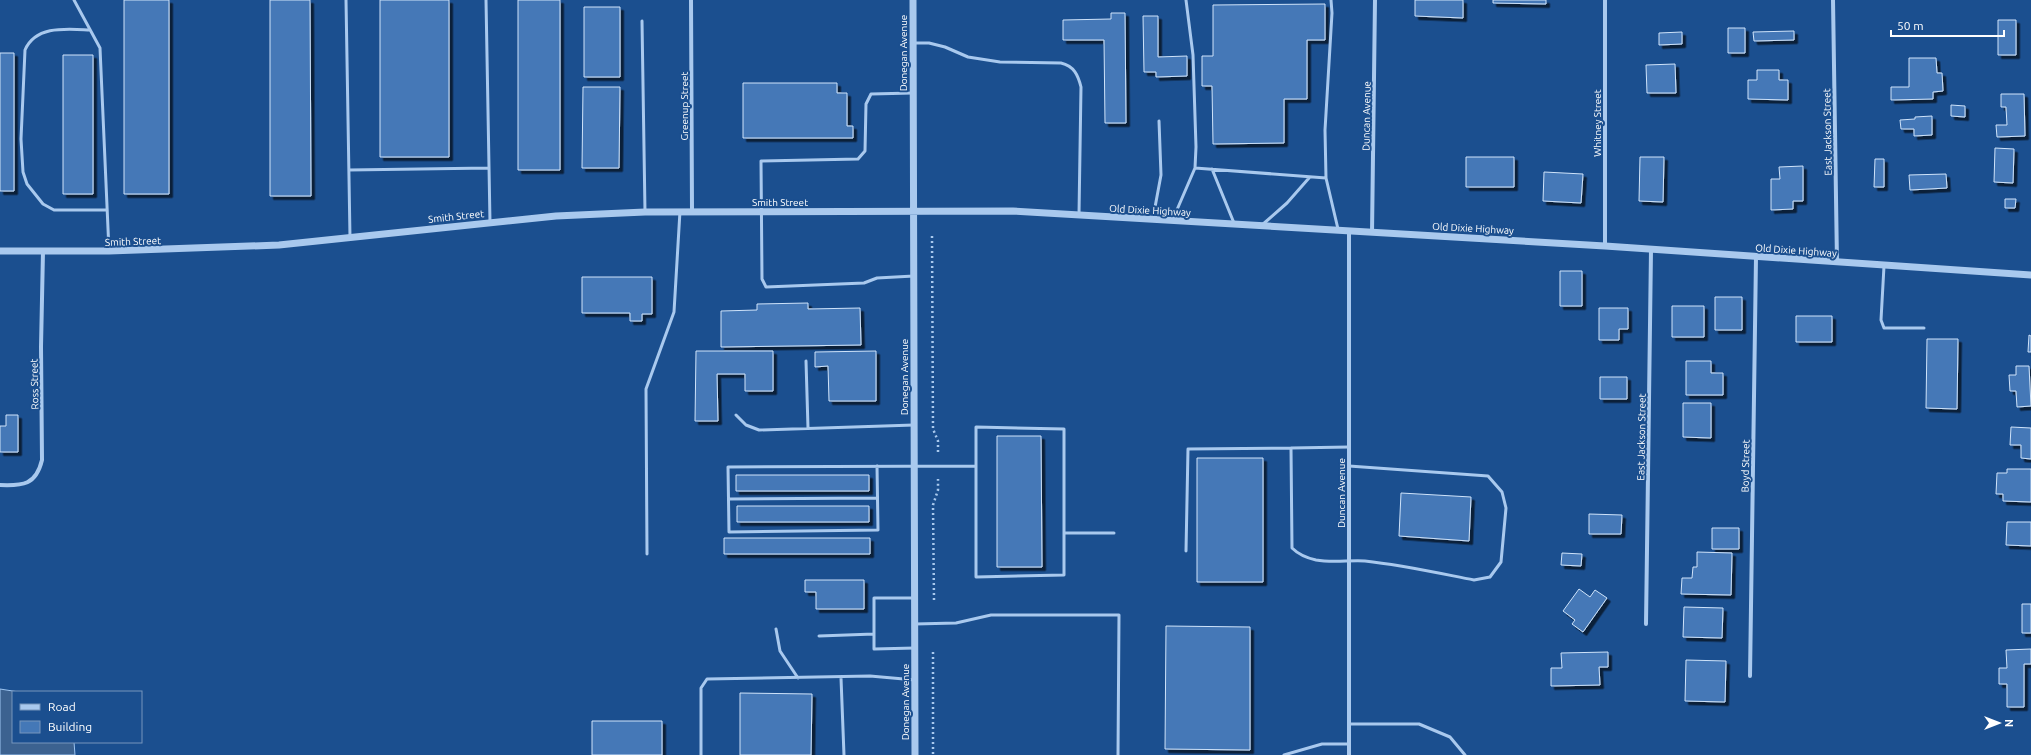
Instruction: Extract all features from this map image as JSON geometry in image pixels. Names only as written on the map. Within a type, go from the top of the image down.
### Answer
[{"type":"street","name":"Greenup Street","points":[[691,0],[692,211]]},
{"type":"street","name":"Donegan Avenue","points":[[913,0],[915,755]]},
{"type":"street","name":"Duncan Avenue","points":[[1372,232],[1375,0]]},
{"type":"street","name":"Whitney Street","points":[[1605,0],[1605,246]]},
{"type":"street","name":"East Jackson Street","points":[[1833,0],[1837,263]]},
{"type":"street","name":"Old Dixie Highway","points":[[914,212],[1013,211],[1605,246],[1837,263],[2031,275]]},
{"type":"street","name":"Smith Street","points":[[0,251],[109,251],[279,244],[556,216],[645,212],[914,212]]},
{"type":"street","name":"Duncan Avenue","points":[[1349,232],[1349,755]]},
{"type":"street","name":"East Jackson Street","points":[[1646,624],[1651,250]]},
{"type":"street","name":"Ross Street","points":[[0,485],[25,484],[34,479],[39,472],[42,460],[41,348],[43,251]]},
{"type":"street","name":"Boyd Street","points":[[1750,676],[1756,257]]},
{"type":"lane","points":[[74,0],[100,48],[109,251]]},
{"type":"lane","points":[[346,0],[350,237]]},
{"type":"lane","points":[[486,0],[490,222]]},
{"type":"lane","points":[[1172,221],[1195,168],[1193,55],[1186,0]]},
{"type":"lane","points":[[1331,0],[1332,13],[1325,130],[1326,178],[1338,231]]},
{"type":"lane","points":[[642,21],[645,212]]},
{"type":"lane","points":[[90,30],[62,29],[39,34],[28,42],[24,50],[21,139],[23,172],[27,184],[43,204],[54,210],[107,210]]},
{"type":"lane","points":[[913,43],[929,43],[968,57],[1000,62],[1068,64],[1074,70],[1081,87],[1078,215]]},
{"type":"lane","points":[[913,93],[871,94],[866,104],[865,150],[858,159],[761,161],[762,279],[766,287],[864,283],[877,278],[914,276]]},
{"type":"lane","points":[[1153,220],[1161,175],[1159,121]]},
{"type":"lane","points":[[349,170],[489,168]]},
{"type":"lane","points":[[1195,168],[1310,178],[1326,178]]},
{"type":"lane","points":[[1212,169],[1235,225]]},
{"type":"lane","points":[[1261,226],[1287,203],[1310,178]]},
{"type":"lane","points":[[647,554],[646,390],[674,312],[680,211]]},
{"type":"lane","points":[[1884,266],[1881,320],[1884,328],[1924,328]]},
{"type":"lane","points":[[806,361],[808,428]]},
{"type":"lane","points":[[736,415],[746,425],[759,430],[914,425]]},
{"type":"lane","points":[[976,428],[1064,429],[1064,533],[1064,575],[976,577],[976,428]]},
{"type":"lane","points":[[1186,551],[1188,449],[1349,447]]},
{"type":"lane","points":[[1291,448],[1292,548],[1308,558],[1319,561],[1349,560],[1391,564],[1474,580],[1490,577],[1500,562],[1506,508],[1502,492],[1488,476],[1349,466]]},
{"type":"lane","points":[[877,466],[878,530],[729,532],[728,467],[914,465],[976,466]]},
{"type":"lane","points":[[729,499],[877,498]]},
{"type":"lane","points":[[1064,533],[1114,533]]},
{"type":"lane","points":[[914,598],[874,598],[874,649],[914,648]]},
{"type":"lane","points":[[914,624],[956,623],[991,615],[1119,615],[1118,755]]},
{"type":"lane","points":[[776,629],[780,651],[798,678]]},
{"type":"lane","points":[[819,636],[874,634]]},
{"type":"lane","points":[[701,755],[701,688],[706,679],[841,678],[870,676],[914,680]]},
{"type":"lane","points":[[841,678],[844,755]]},
{"type":"lane","points":[[1349,724],[1419,724],[1450,737],[1466,755]]},
{"type":"lane","points":[[1284,755],[1322,744],[1349,744]]},
{"type":"path","points":[[932,236],[933,429],[938,442],[938,453]]},
{"type":"path","points":[[934,600],[933,505],[938,490],[938,479]]},
{"type":"path","points":[[933,652],[933,755]]},
{"type":"water","points":[[0,689],[13,691],[12,743],[74,743],[75,755],[0,755]]},
{"type":"building","points":[[124,0],[169,0],[169,194],[124,194]]},
{"type":"building","points":[[270,0],[310,0],[311,196],[270,196]]},
{"type":"building","points":[[380,0],[449,0],[449,157],[380,157]]},
{"type":"building","points":[[518,0],[560,0],[560,170],[518,170]]},
{"type":"building","points":[[1415,0],[1463,0],[1463,18],[1415,16]]},
{"type":"building","points":[[1493,0],[1546,0],[1546,4],[1493,3]]},
{"type":"building","points":[[1325,4],[1325,40],[1307,40],[1307,99],[1284,99],[1284,143],[1213,144],[1212,86],[1202,86],[1202,56],[1213,56],[1213,5]]},
{"type":"building","points":[[584,7],[620,7],[620,77],[584,77]]},
{"type":"building","points":[[1111,13],[1125,13],[1126,123],[1105,123],[1104,40],[1063,40],[1063,20],[1111,19]]},
{"type":"building","points":[[1143,16],[1158,16],[1158,57],[1187,56],[1187,76],[1156,77],[1156,72],[1144,72]]},
{"type":"building","points":[[1998,20],[2016,20],[2016,55],[1998,55]]},
{"type":"building","points":[[1728,28],[1745,28],[1745,53],[1728,53]]},
{"type":"building","points":[[1794,31],[1794,40],[1754,41],[1753,32]]},
{"type":"building","points":[[1682,32],[1682,44],[1659,45],[1659,33]]},
{"type":"building","points":[[0,53],[14,53],[14,191],[0,191]]},
{"type":"building","points":[[63,55],[93,55],[93,194],[63,194]]},
{"type":"building","points":[[1909,58],[1936,58],[1937,73],[1942,73],[1943,91],[1933,92],[1933,99],[1891,100],[1891,87],[1909,87]]},
{"type":"building","points":[[1675,64],[1676,93],[1647,93],[1646,65]]},
{"type":"building","points":[[1757,70],[1779,70],[1779,80],[1788,80],[1788,100],[1748,99],[1748,80],[1757,80]]},
{"type":"building","points":[[743,83],[837,83],[837,93],[847,93],[847,126],[853,126],[853,138],[743,138]]},
{"type":"building","points":[[583,87],[620,87],[619,168],[582,168]]},
{"type":"building","points":[[2001,94],[2024,94],[2025,136],[1997,137],[1996,125],[2007,125],[2006,107],[2001,107]]},
{"type":"building","points":[[1951,105],[1965,106],[1965,117],[1951,116]]},
{"type":"building","points":[[1932,116],[1932,135],[1914,136],[1914,129],[1901,129],[1900,120]]},
{"type":"building","points":[[1995,148],[2014,149],[2013,183],[1994,182]]},
{"type":"building","points":[[1466,157],[1514,157],[1514,187],[1466,187]]},
{"type":"building","points":[[1640,157],[1664,157],[1663,202],[1639,201]]},
{"type":"building","points":[[1875,159],[1884,159],[1884,187],[1874,187]]},
{"type":"building","points":[[1803,166],[1803,201],[1793,201],[1793,209],[1771,210],[1771,179],[1780,179],[1779,167]]},
{"type":"building","points":[[1544,172],[1583,174],[1581,203],[1543,201]]},
{"type":"building","points":[[1946,174],[1947,188],[1910,190],[1909,175]]},
{"type":"building","points":[[2005,199],[2016,199],[2015,208],[2005,208]]},
{"type":"building","points":[[1560,271],[1582,271],[1582,306],[1560,306]]},
{"type":"building","points":[[582,277],[652,277],[652,314],[642,314],[642,321],[630,321],[630,313],[582,313]]},
{"type":"building","points":[[1715,297],[1742,297],[1742,330],[1715,330]]},
{"type":"building","points":[[808,303],[808,309],[860,308],[861,345],[721,347],[721,311],[757,310],[757,304]]},
{"type":"building","points":[[1672,306],[1704,306],[1704,337],[1672,337]]},
{"type":"building","points":[[1599,308],[1628,308],[1628,329],[1619,329],[1619,340],[1599,340]]},
{"type":"building","points":[[1796,316],[1832,316],[1832,342],[1796,342]]},
{"type":"building","points":[[2029,335],[2031,336],[2031,352],[2028,352]]},
{"type":"building","points":[[1927,339],[1958,339],[1957,409],[1926,408]]},
{"type":"building","points":[[696,351],[773,351],[773,391],[745,391],[745,374],[717,374],[718,421],[695,421]]},
{"type":"building","points":[[876,351],[876,401],[829,401],[828,366],[815,367],[815,352]]},
{"type":"building","points":[[1686,361],[1711,361],[1711,373],[1723,373],[1723,395],[1686,395]]},
{"type":"building","points":[[2016,366],[2029,366],[2031,406],[2017,407],[2016,391],[2010,391],[2009,375],[2016,375]]},
{"type":"building","points":[[1600,377],[1627,377],[1627,399],[1600,399]]},
{"type":"building","points":[[1683,403],[1711,403],[1711,438],[1683,437]]},
{"type":"building","points":[[6,415],[18,415],[18,452],[0,452],[0,426],[6,426]]},
{"type":"building","points":[[2011,427],[2031,428],[2031,459],[2021,458],[2021,445],[2010,445]]},
{"type":"building","points":[[997,436],[1041,436],[1042,567],[997,567]]},
{"type":"building","points":[[1197,458],[1263,458],[1263,582],[1197,582]]},
{"type":"building","points":[[2007,469],[2031,469],[2031,502],[2003,501],[2003,494],[1996,494],[1997,473],[2007,473]]},
{"type":"building","points":[[736,475],[869,475],[869,491],[736,491]]},
{"type":"building","points":[[1401,493],[1471,497],[1469,541],[1399,536]]},
{"type":"building","points":[[737,506],[869,506],[869,522],[737,522]]},
{"type":"building","points":[[1589,514],[1622,515],[1621,534],[1589,534]]},
{"type":"building","points":[[2007,522],[2031,522],[2031,546],[2006,545]]},
{"type":"building","points":[[1712,528],[1739,528],[1739,549],[1712,549]]},
{"type":"building","points":[[724,538],[870,538],[870,554],[724,554]]},
{"type":"building","points":[[1697,552],[1732,553],[1731,595],[1681,594],[1682,578],[1692,578],[1693,567],[1697,567]]},
{"type":"building","points":[[1562,553],[1582,554],[1581,566],[1561,565]]},
{"type":"building","points":[[805,580],[864,580],[864,609],[816,609],[816,592],[805,592]]},
{"type":"building","points":[[1579,589],[1590,597],[1595,590],[1607,598],[1583,632],[1572,624],[1575,620],[1563,611]]},
{"type":"building","points":[[2022,604],[2031,604],[2031,633],[2022,633]]},
{"type":"building","points":[[1684,607],[1723,608],[1722,638],[1683,637]]},
{"type":"building","points":[[1166,626],[1250,627],[1250,750],[1165,749]]},
{"type":"building","points":[[2031,649],[2031,664],[2024,664],[2024,707],[2007,707],[2007,684],[1999,684],[1999,668],[2007,668],[2006,650]]},
{"type":"building","points":[[1608,652],[1608,667],[1599,667],[1600,685],[1551,686],[1551,668],[1562,668],[1561,653]]},
{"type":"building","points":[[1686,660],[1726,661],[1725,702],[1685,701]]},
{"type":"building","points":[[740,693],[812,694],[811,755],[740,755]]},
{"type":"building","points":[[592,721],[662,721],[662,755],[592,755]]}]
